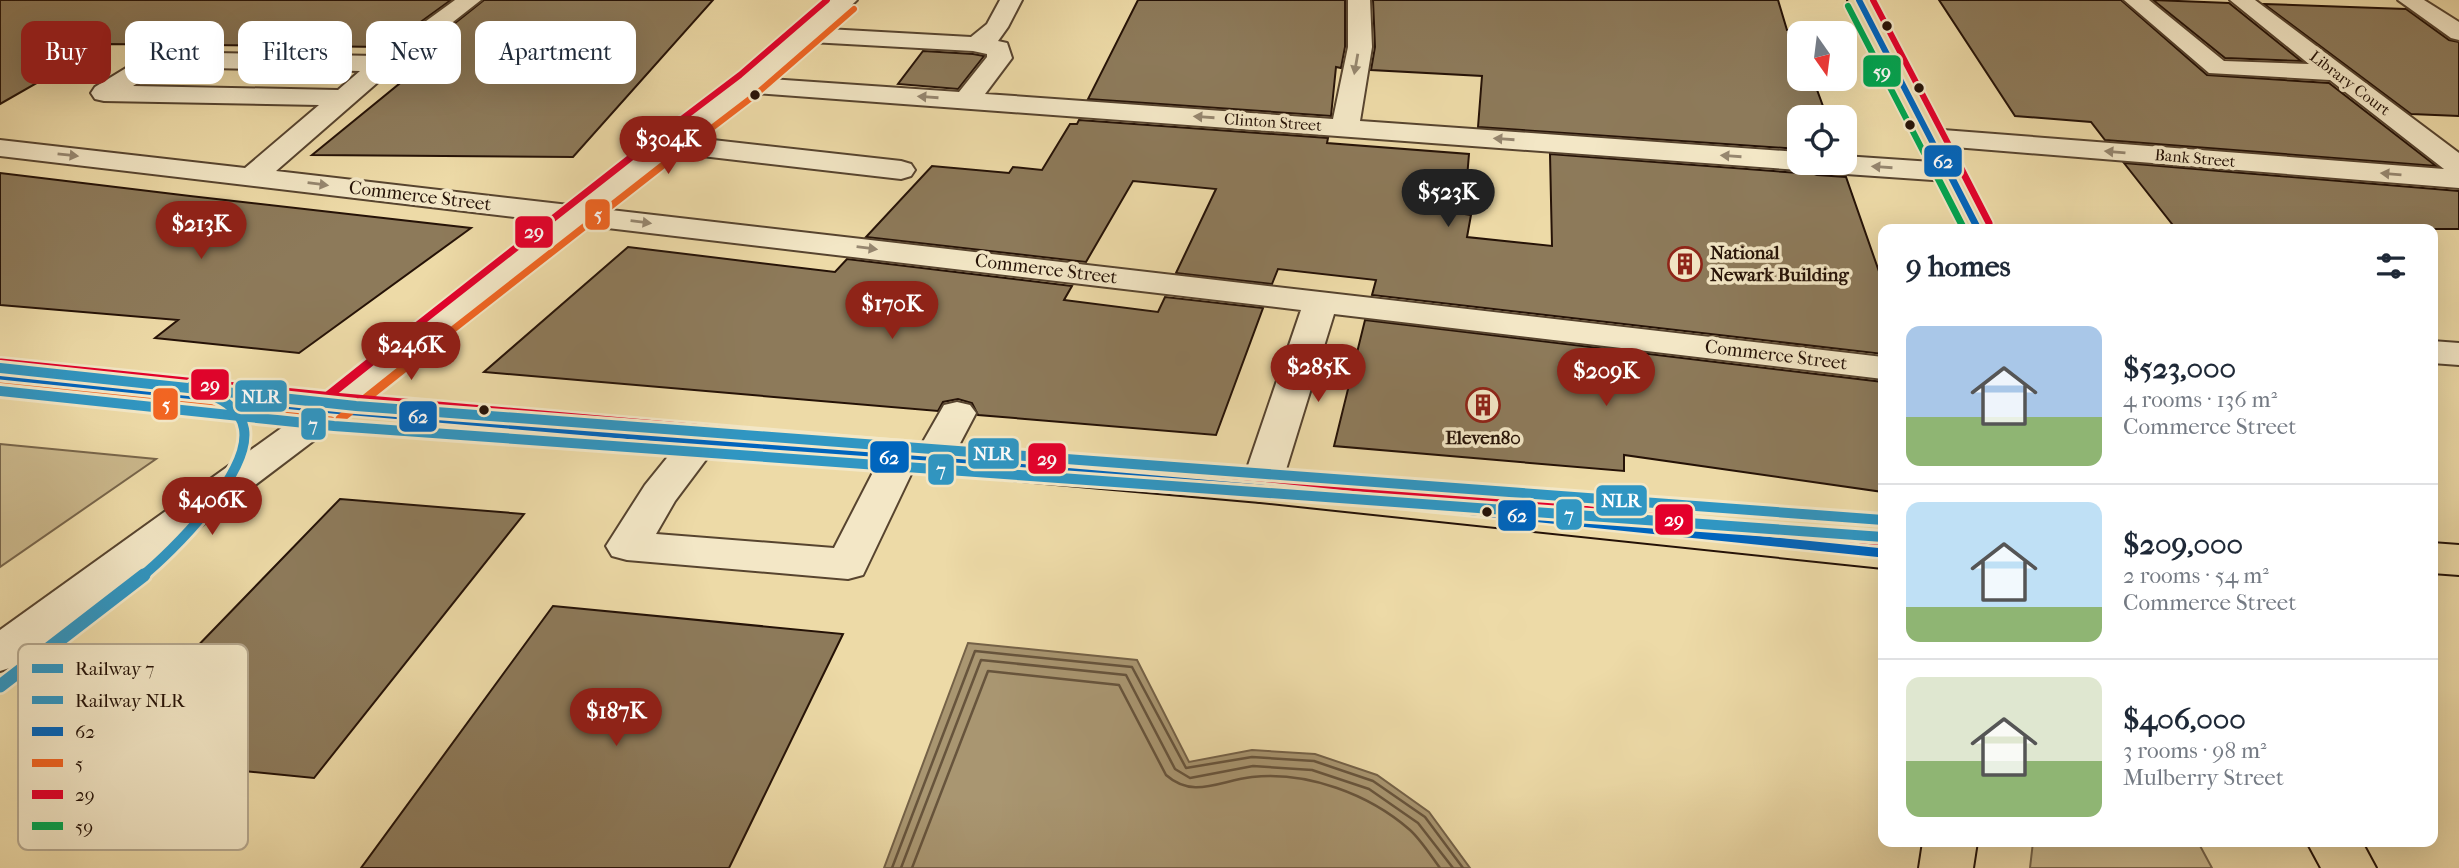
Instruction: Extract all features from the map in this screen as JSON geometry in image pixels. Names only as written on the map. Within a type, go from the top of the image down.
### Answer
[{"type":"main road","points":[[1858,0],[1975,224]]},
{"type":"main road","points":[[0,375],[331,409],[1260,489],[1878,551]]},
{"type":"main road","points":[[2438,558],[2459,560]]},
{"type":"main road","points":[[1946,868],[1949,847]]},
{"type":"main road","points":[[2337,847],[2349,868]]},
{"type":"street","points":[[442,21],[470,0]]},
{"type":"street","points":[[0,654],[331,409],[577,214],[748,85],[846,0]]},
{"type":"street","points":[[806,36],[884,56],[973,44],[985,41],[993,33],[1011,0]]},
{"type":"street","points":[[1345,127],[1360,47],[1359,0]]},
{"type":"street","points":[[2135,0],[2218,68],[2337,73]]},
{"type":"street","name":"Library Court","points":[[2241,0],[2459,167]]},
{"type":"street","points":[[2409,0],[2459,33]]},
{"type":"street","points":[[967,100],[1000,58],[998,48],[973,44]]},
{"type":"street","points":[[854,92],[884,56]]},
{"type":"street","points":[[344,98],[104,93],[158,59],[366,64]]},
{"type":"street","points":[[253,176],[366,79]]},
{"type":"street","name":"Clinton Street","points":[[748,85],[1787,160]]},
{"type":"street","name":"Bank Street","points":[[1930,137],[2459,179]]},
{"type":"street","points":[[669,144],[901,170]]},
{"type":"street","name":"Commerce Street","points":[[0,148],[577,214],[1047,284],[1321,301],[1878,367]]},
{"type":"street","points":[[1857,166],[1947,172]]},
{"type":"street","points":[[1260,489],[1321,301]]},
{"type":"street","points":[[2438,352],[2459,354]]},
{"type":"street","points":[[701,441],[659,494],[627,545],[848,564],[915,459],[957,413]]},
{"type":"shaded area","points":[[0,444],[156,459],[0,567]]},
{"type":"shaded area","points":[[2032,847],[2201,847],[2212,868],[2030,868]]},
{"type":"water","points":[[968,643],[1137,660],[1189,762],[1252,750],[1315,754],[1377,775],[1429,812],[1470,868],[884,868]]},
{"type":"building","points":[[0,0],[451,0],[422,21],[366,21],[366,47],[352,47],[352,21],[238,21],[238,45],[224,45],[224,21],[125,21],[125,44],[111,44],[111,21],[21,21],[21,84],[35,84],[0,104]]},
{"type":"building","points":[[484,0],[713,0],[573,157],[312,155],[399,84],[461,84],[461,21],[458,21]]},
{"type":"building","points":[[1138,0],[1345,0],[1345,47],[1341,68],[1336,67],[1331,116],[1088,99]]},
{"type":"building","points":[[1373,0],[1778,0],[1787,30],[1787,91],[1817,91],[1823,105],[1787,105],[1787,148],[1478,127],[1482,76],[1371,70],[1375,47]]},
{"type":"building","points":[[1939,0],[2121,0],[2207,75],[2329,83],[2436,166],[2105,140],[2091,122],[2015,116]]},
{"type":"building","points":[[2153,0],[2229,3],[2301,61],[2225,58]]},
{"type":"building","points":[[2264,4],[2406,9],[2449,40],[2459,42],[2459,116],[2411,114]]},
{"type":"building","points":[[923,51],[984,56],[958,89],[898,84]]},
{"type":"building","points":[[1079,120],[1328,138],[1327,143],[1469,154],[1464,214],[1471,215],[1467,237],[1552,246],[1550,154],[1787,172],[1787,175],[1846,177],[1878,269],[1878,353],[1372,295],[1376,280],[1278,269],[1272,284],[1176,273],[1216,189],[1133,181],[1086,262],[866,237],[932,166],[1009,173],[1013,167],[1042,170],[1070,124],[1077,124]]},
{"type":"building","points":[[2124,163],[2459,191],[2459,229],[2438,229],[2438,224],[2172,224]]},
{"type":"building","points":[[0,173],[471,228],[299,353],[155,338],[178,320],[0,305]]},
{"type":"building","points":[[628,247],[835,272],[847,259],[1072,286],[1064,300],[1158,312],[1165,297],[1263,308],[1216,435],[978,415],[972,403],[958,399],[943,402],[938,411],[484,372]]},
{"type":"building","points":[[1365,320],[1878,381],[1878,491],[1624,455],[1624,471],[1334,446]]},
{"type":"building","points":[[340,499],[524,514],[314,778],[248,771],[248,644],[200,644]]},
{"type":"building","points":[[553,606],[843,634],[729,868],[361,868]]},
{"type":"rail line","name":"NLR","points":[[0,368],[356,406],[1878,520]]},
{"type":"rail line","name":"7","points":[[54,644],[145,574],[190,531],[219,497],[241,450],[244,428],[229,403],[192,386]]},
{"type":"rail line","name":"7","points":[[0,391],[334,426],[1878,537]]},
{"type":"rail line","name":"7","points":[[0,686],[18,672]]},
{"type":"transit line","name":"29","points":[[324,399],[569,204],[740,75],[827,0]]},
{"type":"transit line","name":"62","points":[[1859,0],[1975,224]]},
{"type":"transit line","name":"29","points":[[1873,0],[1989,223]]},
{"type":"transit line","name":"59","points":[[1848,6],[1961,224]]},
{"type":"transit line","name":"5","points":[[340,419],[585,224],[755,95],[854,9]]},
{"type":"transit line","name":"29","points":[[1,363],[333,397],[1261,477],[1878,540]]},
{"type":"transit line","name":"62","points":[[0,375],[332,409],[1260,489],[1878,552]]},
{"type":"transit line","name":"5","points":[[0,387],[331,421]]},
{"type":"place","name":"National Newark Building","points":[[1685,264]]},
{"type":"place","name":"Eleven80","points":[[1483,405]]}]
